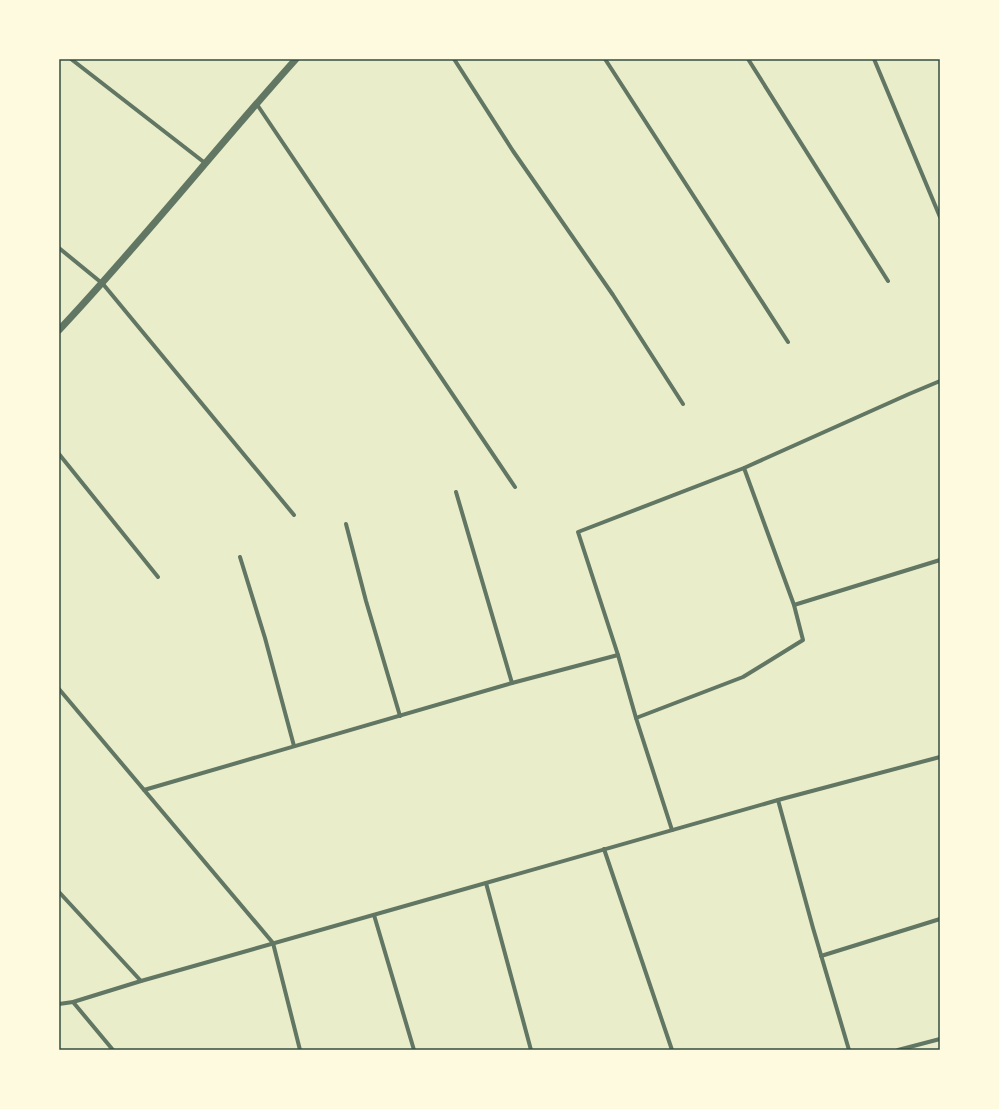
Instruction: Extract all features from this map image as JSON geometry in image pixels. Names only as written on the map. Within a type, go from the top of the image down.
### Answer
[{"type":"street","points":[[71,59],[205,163]]},
{"type":"street","points":[[59,330],[103,284],[256,103],[296,59]]},
{"type":"street","points":[[454,59],[513,151],[613,295],[683,404]]},
{"type":"street","points":[[605,59],[788,342]]},
{"type":"street","points":[[748,59],[888,281]]},
{"type":"street","points":[[874,59],[940,217]]},
{"type":"street","points":[[256,103],[515,488]]},
{"type":"street","points":[[59,248],[103,284],[294,515]]},
{"type":"street","points":[[672,830],[578,532],[744,468],[940,381]]},
{"type":"street","points":[[59,454],[158,577]]},
{"type":"street","points":[[636,718],[743,677],[803,640],[794,605],[744,468]]},
{"type":"street","points":[[456,492],[512,683]]},
{"type":"street","points":[[346,524],[366,601],[400,716]]},
{"type":"street","points":[[240,557],[265,638],[294,746]]},
{"type":"street","points":[[794,605],[940,560]]},
{"type":"street","points":[[144,790],[512,683],[618,655]]},
{"type":"street","points":[[59,689],[273,943],[300,1050]]},
{"type":"street","points":[[59,1004],[73,1002],[140,981],[778,800],[940,757]]},
{"type":"street","points":[[778,800],[849,1050]]},
{"type":"street","points":[[604,849],[672,1050]]},
{"type":"street","points":[[486,883],[531,1050]]},
{"type":"street","points":[[59,892],[140,981]]},
{"type":"street","points":[[374,915],[414,1050]]},
{"type":"street","points":[[822,956],[940,919]]},
{"type":"street","points":[[73,1002],[113,1050]]},
{"type":"street","points":[[898,1050],[940,1039]]}]
